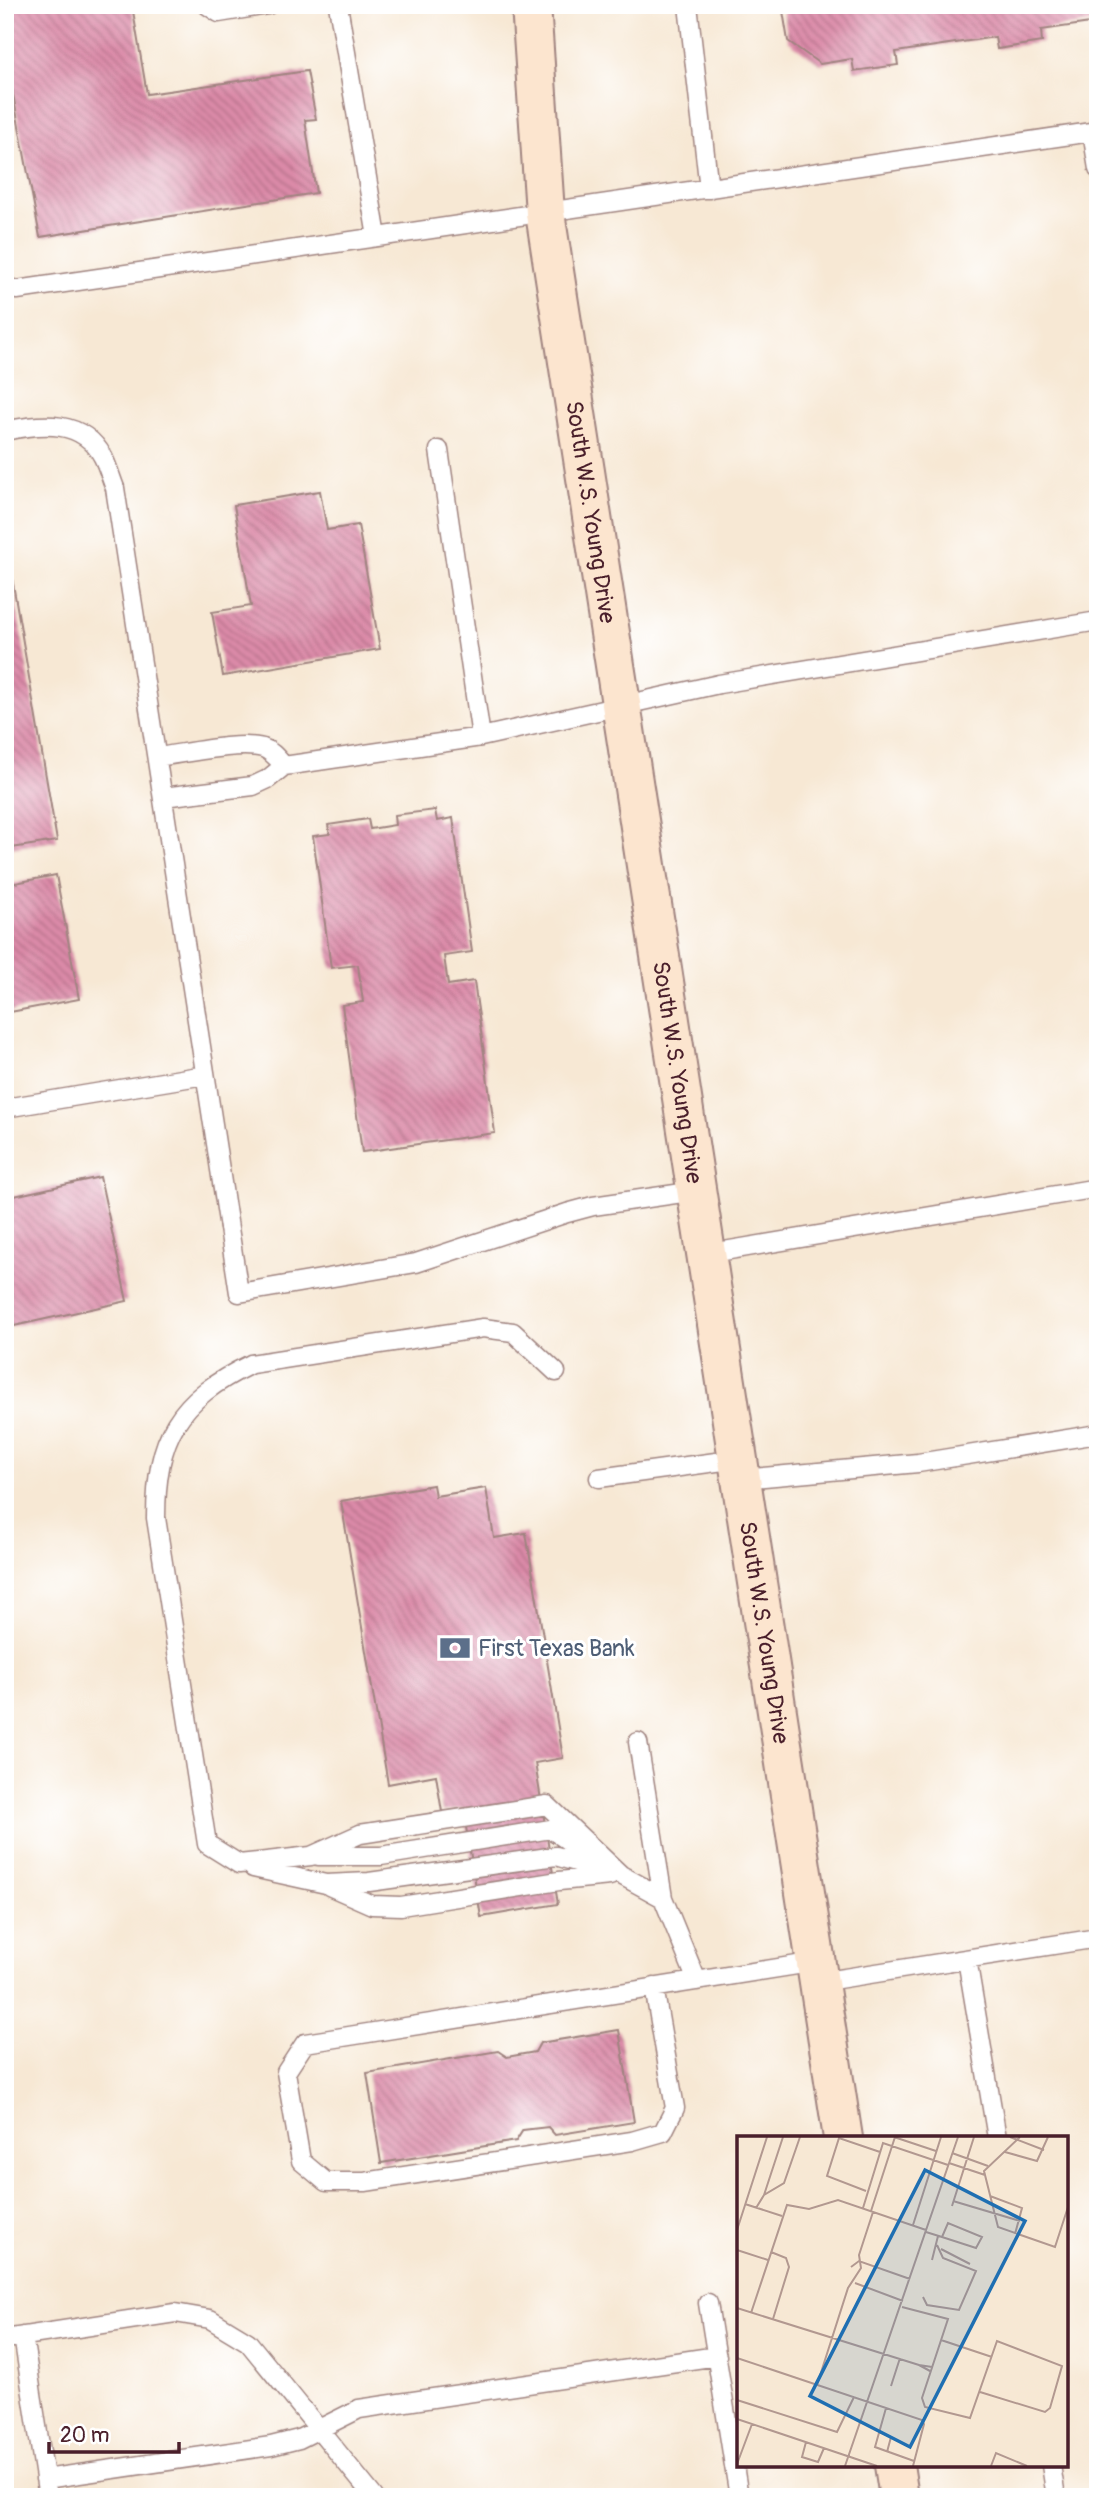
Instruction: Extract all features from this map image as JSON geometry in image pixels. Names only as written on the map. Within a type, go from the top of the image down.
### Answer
[{"type":"main road","name":"South W.S. Young Drive","points":[[531,5],[545,213],[843,2136]]},
{"type":"main road","points":[[894,2467],[899,2497]]},
{"type":"lane","points":[[207,5],[219,13],[268,5]]},
{"type":"lane","points":[[338,5],[377,237]]},
{"type":"lane","points":[[688,5],[709,189]]},
{"type":"lane","points":[[5,287],[17,290],[1095,132],[1098,169]]},
{"type":"lane","points":[[5,431],[46,424],[83,432],[102,456],[115,488],[239,1293],[416,1263],[580,1210],[696,1191]]},
{"type":"lane","points":[[439,450],[481,737]]},
{"type":"lane","points":[[163,797],[253,786],[268,779],[284,766],[481,737],[719,684],[1098,621]]},
{"type":"lane","points":[[157,757],[246,746],[273,753],[284,766]]},
{"type":"lane","points":[[5,1108],[205,1075]]},
{"type":"lane","points":[[706,1254],[1098,1188]]},
{"type":"lane","points":[[556,1373],[513,1332],[483,1328],[251,1364],[222,1378],[196,1398],[176,1424],[162,1449],[156,1482],[156,1518],[207,1844],[239,1864],[326,1885],[372,1905],[401,1906],[559,1881],[621,1875]]},
{"type":"lane","points":[[598,1478],[740,1469],[918,1463],[1098,1434]]},
{"type":"lane","points":[[638,1742],[663,1898],[697,1980]]},
{"type":"lane","points":[[311,1856],[360,1834],[547,1805],[621,1875]]},
{"type":"lane","points":[[239,1864],[311,1856],[381,1856],[551,1829],[621,1875],[663,1898]]},
{"type":"lane","points":[[326,1885],[369,1882],[556,1856],[621,1875]]},
{"type":"lane","points":[[654,1987],[675,2108],[663,2132],[632,2141],[365,2182],[326,2182],[302,2161],[286,2072],[305,2043],[697,1980],[967,1959],[1098,1938]]},
{"type":"lane","points":[[967,1959],[997,2136]]},
{"type":"lane","points":[[708,2304],[739,2497]]},
{"type":"lane","points":[[374,2497],[319,2428],[248,2342],[210,2319],[175,2313],[14,2338],[47,2488],[299,2439],[319,2428],[359,2409],[717,2356]]},
{"type":"lane","points":[[1051,2467],[1056,2497]]},
{"type":"building","points":[[5,5],[132,5],[147,94],[307,71],[316,119],[305,120],[316,193],[40,237],[5,52]]},
{"type":"building","points":[[782,5],[1098,5],[1098,14],[1090,23],[1041,30],[1042,42],[997,49],[995,37],[896,52],[898,65],[854,71],[852,59],[820,64],[788,41]]},
{"type":"building","points":[[320,491],[327,530],[358,525],[380,649],[223,676],[212,612],[251,606],[234,505]]},
{"type":"building","points":[[5,537],[57,841],[5,849]]},
{"type":"building","points":[[435,810],[437,821],[453,818],[472,952],[444,956],[448,985],[474,981],[495,1133],[362,1152],[342,1005],[363,1002],[358,965],[331,968],[313,836],[330,834],[328,825],[368,819],[370,829],[395,825],[394,815]]},
{"type":"building","points":[[56,875],[79,999],[5,1013],[5,885]]},
{"type":"building","points":[[100,1177],[127,1301],[5,1328],[5,1198]]},
{"type":"building","name":"First Texas Bank","points":[[433,1485],[435,1496],[486,1488],[494,1538],[526,1533],[563,1758],[535,1763],[558,1904],[481,1917],[463,1809],[442,1812],[436,1775],[388,1784],[341,1501]]},
{"type":"building","points":[[619,2030],[634,2122],[555,2135],[548,2127],[523,2130],[516,2141],[381,2163],[367,2073],[498,2051],[507,2057],[535,2052],[540,2043]]},
{"type":"place","name":"First Texas Bank","points":[[455,1648]]}]
